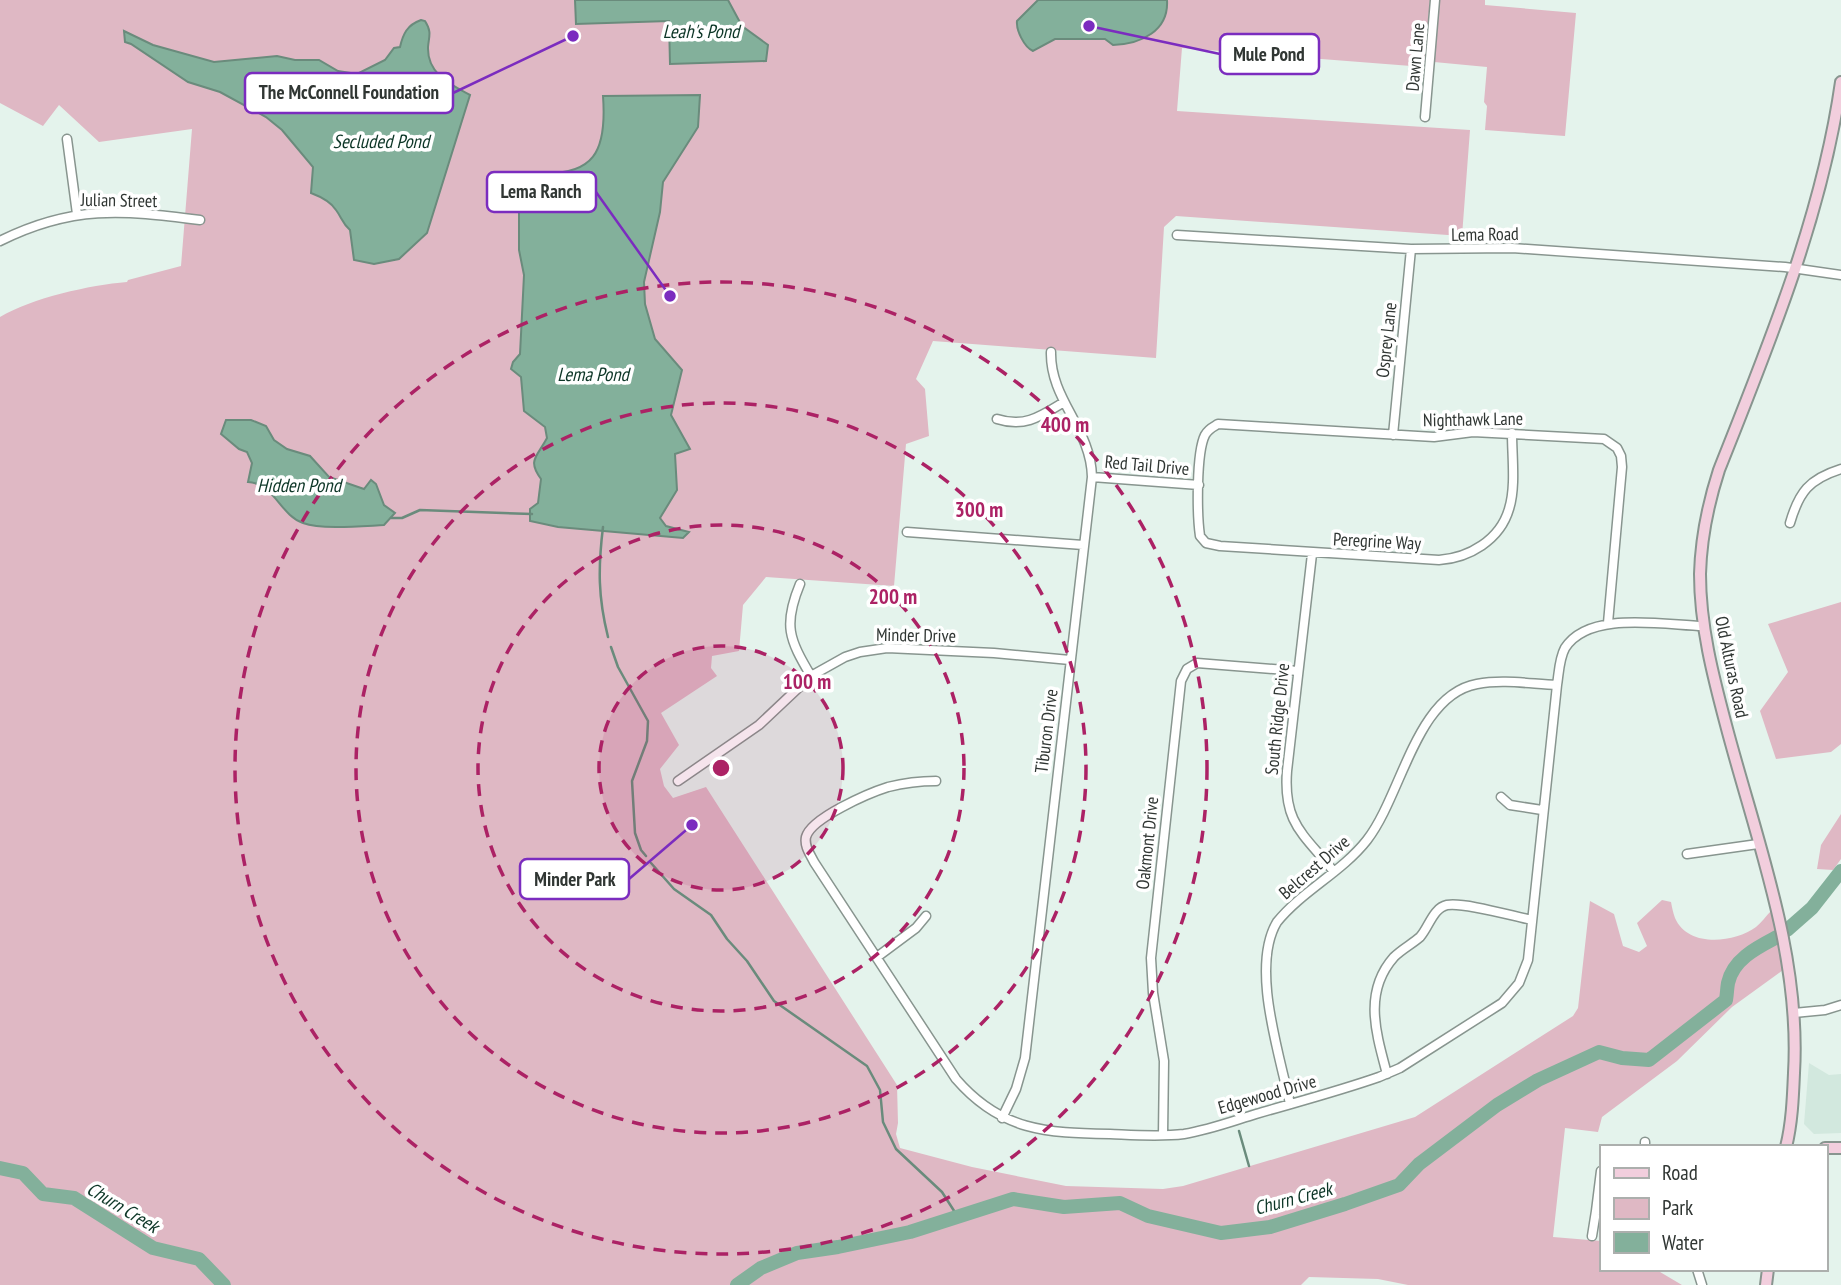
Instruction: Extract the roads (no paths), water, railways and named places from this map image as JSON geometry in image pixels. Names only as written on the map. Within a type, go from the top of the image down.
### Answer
[{"type":"main road","name":"Old Alturas Road","points":[[1786,1145],[1795,1067],[1794,1013],[1789,969],[1776,908],[1715,684],[1703,626],[1701,556],[1709,503],[1719,470],[1817,200],[1841,82]]},
{"type":"street","name":"Dawn Lane","points":[[1425,117],[1435,0]]},
{"type":"street","points":[[67,139],[77,214]]},
{"type":"street","name":"Julian Street","points":[[0,241],[34,225],[77,214],[121,212],[200,220]]},
{"type":"street","name":"Lema Road","points":[[1177,235],[1411,249],[1512,248],[1794,268],[1841,275]]},
{"type":"street","name":"Osprey Lane","points":[[1393,435],[1411,249]]},
{"type":"street","name":"Tiburon Drive","points":[[1003,1118],[1016,1089],[1024,1058],[1092,477],[1087,444],[1052,376],[1051,352]]},
{"type":"street","points":[[997,419],[1013,424],[1022,423],[1064,402]]},
{"type":"street","name":"Nighthawk Lane","points":[[1199,485],[1205,436],[1209,429],[1218,424],[1434,437],[1473,432],[1604,439],[1614,444],[1620,452],[1622,467],[1608,623]]},
{"type":"street","name":"Peregrine Way","points":[[1199,485],[1199,532],[1206,542],[1220,546],[1312,554],[1439,560],[1460,557],[1480,548],[1500,527],[1510,509],[1512,433]]},
{"type":"street","points":[[1790,523],[1801,493],[1812,482],[1841,469]]},
{"type":"street","name":"Red Tail Drive","points":[[1092,477],[1199,485]]},
{"type":"street","points":[[907,532],[1083,545]]},
{"type":"street","name":"South Ridge Drive","points":[[1312,554],[1286,800],[1294,822],[1334,872]]},
{"type":"street","points":[[800,584],[789,622],[798,654],[811,676]]},
{"type":"street","name":"Edgewood Drive","points":[[936,781],[904,784],[872,793],[816,823],[807,836],[806,844],[810,855],[956,1079],[974,1098],[1003,1118],[1026,1127],[1052,1132],[1163,1135],[1194,1132],[1387,1074],[1505,1001],[1519,983],[1525,969],[1561,658],[1570,642],[1587,630],[1608,623],[1703,626]]},
{"type":"street","name":"Minder Drive","points":[[678,781],[759,725],[811,676],[845,657],[860,652],[887,648],[1070,660]]},
{"type":"street","name":"Oakmont Drive","points":[[1163,1135],[1164,1061],[1153,993],[1152,958],[1181,681],[1187,669],[1197,663],[1298,671]]},
{"type":"street","name":"Belcrest Drive","points":[[1290,1104],[1264,965],[1271,932],[1280,918],[1334,872],[1372,833],[1431,714],[1450,695],[1463,687],[1482,683],[1557,685]]},
{"type":"street","points":[[1501,797],[1510,805],[1542,810]]},
{"type":"street","points":[[1687,854],[1758,844]]},
{"type":"street","points":[[1387,1074],[1374,1013],[1378,981],[1394,957],[1421,935],[1437,911],[1448,905],[1462,905],[1532,920]]},
{"type":"street","points":[[877,957],[916,928],[926,916]]},
{"type":"street","points":[[1794,1013],[1825,1010],[1841,1005]]},
{"type":"street","points":[[1592,1236],[1599,1211],[1600,1192]]},
{"type":"water","name":"Leah's Pond","points":[[575,0],[728,0],[742,26],[768,45],[766,61],[670,64],[669,21],[576,24]]},
{"type":"water","points":[[1038,0],[1167,0],[1166,11],[1158,28],[1134,42],[1113,45],[1105,39],[1055,39],[1033,51],[1021,38],[1017,21]]},
{"type":"water","name":"Secluded Pond","points":[[421,20],[425,21],[429,28],[431,64],[441,77],[470,95],[427,233],[399,259],[374,264],[354,260],[350,230],[331,204],[311,193],[313,167],[282,130],[266,117],[220,92],[188,82],[125,42],[124,31],[153,45],[214,62],[277,56],[295,60],[319,60],[338,71],[357,74],[385,60],[394,48],[400,47],[409,27]]},
{"type":"water","name":"Lema Pond","points":[[700,95],[698,127],[663,182],[660,212],[644,282],[645,304],[655,339],[682,370],[671,415],[690,449],[675,454],[677,490],[660,518],[666,526],[689,532],[683,538],[558,527],[530,521],[530,509],[538,503],[541,479],[535,467],[535,458],[547,438],[545,427],[524,411],[521,377],[511,369],[520,354],[524,275],[519,250],[519,213],[524,187],[535,173],[572,170],[593,157],[602,132],[603,96]]},
{"type":"water","name":"Hidden Pond","points":[[226,420],[251,420],[266,426],[274,440],[287,449],[310,456],[329,477],[364,489],[371,480],[376,484],[384,505],[395,513],[384,525],[321,526],[295,519],[271,493],[248,482],[252,463],[247,452],[221,434]]},
{"type":"waterway","points":[[391,518],[402,518],[420,510],[532,514]]},
{"type":"waterway","points":[[603,527],[600,582],[608,637]]},
{"type":"waterway","points":[[611,647],[618,667],[648,721],[647,741],[632,781],[635,833],[646,856]]},
{"type":"waterway","points":[[651,863],[674,889],[711,915],[774,1001],[867,1066],[880,1090],[883,1122],[896,1149],[942,1192],[958,1217]]},
{"type":"waterway","name":"Churn Creek","points":[[1787,930],[1812,908],[1841,871]]},
{"type":"waterway","name":"Churn Creek","points":[[737,1285],[761,1268],[797,1253],[910,1232],[1013,1199],[1064,1207],[1120,1203],[1148,1216],[1221,1233],[1270,1227],[1345,1204],[1399,1185],[1419,1164],[1497,1105],[1538,1080],[1599,1052],[1622,1058],[1649,1060],[1726,1000],[1728,983],[1735,967],[1747,955],[1777,937]]},
{"type":"waterway","points":[[1239,1131],[1249,1166]]},
{"type":"waterway","name":"Churn Creek","points":[[0,1168],[23,1173],[43,1194],[74,1198],[153,1248],[199,1259],[224,1285]]},
{"type":"place","name":"Mule Pond","points":[[1089,26]]},
{"type":"place","name":"The McConnell Foundation","points":[[573,36]]},
{"type":"place","name":"Lema Ranch","points":[[670,296]]},
{"type":"place","name":"Minder Park","points":[[692,825]]}]
